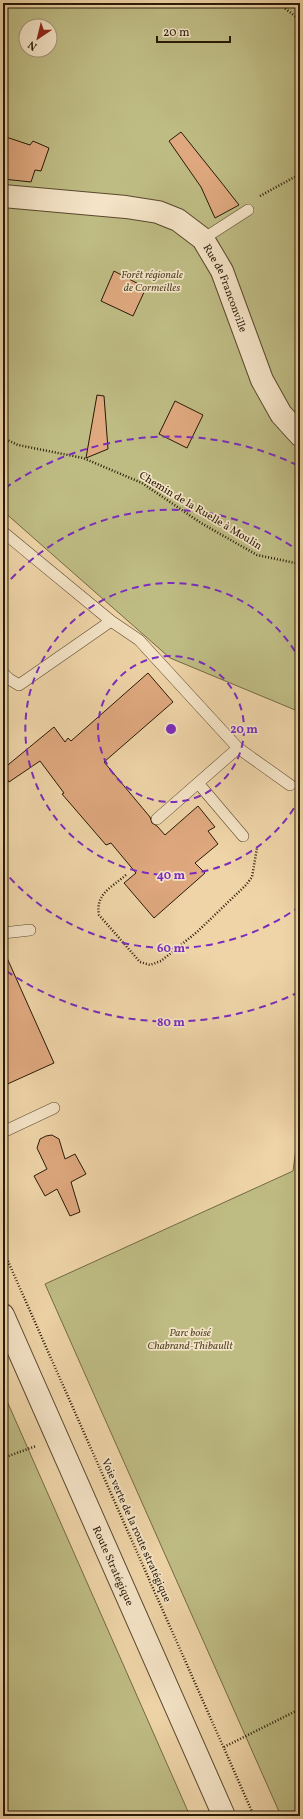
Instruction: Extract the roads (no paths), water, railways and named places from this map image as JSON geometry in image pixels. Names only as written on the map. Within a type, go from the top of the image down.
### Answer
[{"type":"street","name":"Rue de Franconville","points":[[3,196],[126,207],[158,212],[178,220],[203,239],[222,271],[262,380],[281,414],[300,436]]},
{"type":"street","name":"Route Stratégique","points":[[3,1315],[224,1816]]},
{"type":"lane","points":[[203,239],[248,210]]},
{"type":"lane","points":[[3,532],[111,621],[139,640],[238,748],[290,786]]},
{"type":"lane","points":[[3,672],[8,679],[19,684],[111,621]]},
{"type":"lane","points":[[157,819],[238,748]]},
{"type":"lane","points":[[198,783],[243,836]]},
{"type":"lane","points":[[3,933],[30,930]]},
{"type":"lane","points":[[3,1132],[54,1108]]},
{"type":"park label","name":"Forêt régionale de Cormeilles","points":[[152,280]]},
{"type":"park label","name":"Parc boisé Chabrand-Thibaullt","points":[[190,1338]]}]
